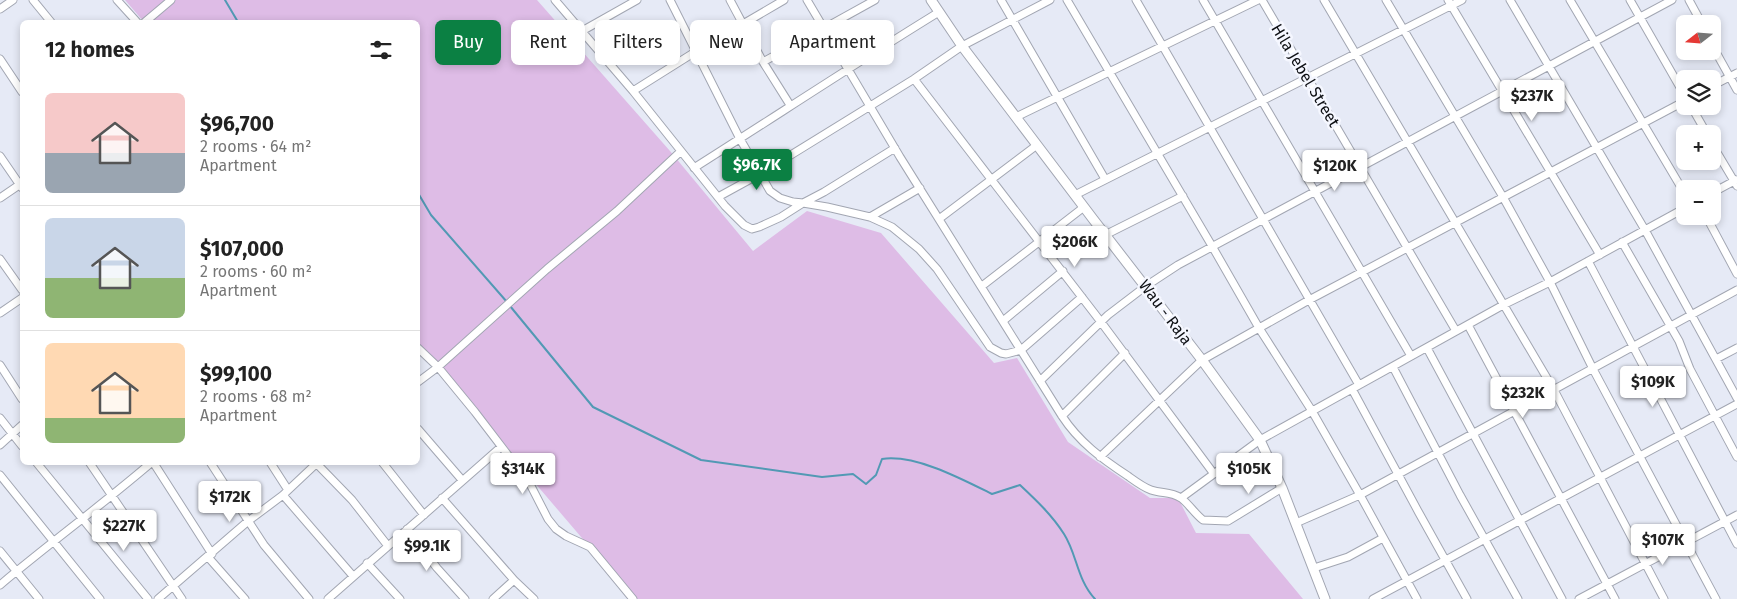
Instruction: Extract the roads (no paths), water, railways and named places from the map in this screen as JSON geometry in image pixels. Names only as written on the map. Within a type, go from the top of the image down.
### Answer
[{"type":"main road","name":"Wau - Raja","points":[[931,0],[962,46],[1202,360],[1260,440],[1282,488],[1325,599]]},
{"type":"street","points":[[0,9],[13,0]]},
{"type":"street","points":[[33,0],[49,20]]},
{"type":"street","points":[[117,0],[135,20]]},
{"type":"street","points":[[146,20],[171,0]]},
{"type":"street","points":[[555,0],[573,20]]},
{"type":"street","points":[[585,28],[636,0]]},
{"type":"street","points":[[670,0],[690,42]]},
{"type":"street","points":[[730,0],[741,20]]},
{"type":"street","points":[[750,20],[784,0]]},
{"type":"street","points":[[807,0],[819,20]]},
{"type":"street","points":[[839,20],[875,0]]},
{"type":"street","points":[[1002,0],[1105,179]]},
{"type":"street","points":[[718,197],[760,174],[914,80],[962,46],[1050,0]]},
{"type":"street","points":[[1067,0],[1259,328],[1312,411],[1417,599]]},
{"type":"street","points":[[1136,0],[1309,300],[1356,387],[1398,474],[1467,599]]},
{"type":"street","points":[[1203,0],[1411,356]]},
{"type":"street","points":[[1016,117],[1260,0]]},
{"type":"street","name":"Hila Jebel Street","points":[[1260,0],[1456,331]]},
{"type":"street","points":[[1324,0],[1554,390],[1664,599]]},
{"type":"street","points":[[1386,0],[1503,197],[1550,282],[1593,369],[1716,599]]},
{"type":"street","points":[[1075,195],[1403,30],[1449,3],[1462,0]]},
{"type":"street","points":[[1510,0],[1645,230],[1737,398]]},
{"type":"street","points":[[1570,0],[1677,180]]},
{"type":"street","points":[[1630,0],[1676,80]]},
{"type":"street","points":[[1040,381],[1101,322],[1146,286],[1212,246],[1672,0]]},
{"type":"street","points":[[1689,0],[1697,15]]},
{"type":"street","points":[[1449,3],[1600,255]]},
{"type":"street","points":[[694,168],[790,105],[849,70],[939,12]]},
{"type":"street","points":[[585,34],[736,219],[752,229],[781,217],[895,148]]},
{"type":"street","points":[[633,91],[690,55]]},
{"type":"street","points":[[761,58],[790,105]]},
{"type":"street","points":[[763,62],[771,58]]},
{"type":"street","points":[[0,59],[20,89]]},
{"type":"street","points":[[1721,60],[1737,90]]},
{"type":"street","points":[[702,65],[740,139],[770,191],[780,198],[793,202],[827,206],[870,217],[892,227],[937,269],[990,347],[1006,354],[1021,350],[1082,297]]},
{"type":"street","points":[[846,65],[895,148],[1040,381],[1062,416],[1081,440],[1100,458],[1153,491],[1161,491],[1181,498],[1203,520],[1228,521],[1282,488]]},
{"type":"street","points":[[1721,82],[1737,73]]},
{"type":"street","points":[[914,80],[1063,271],[1214,474]]},
{"type":"street","points":[[1100,458],[1202,360],[1309,300],[1676,106]]},
{"type":"street","points":[[939,219],[1037,145]]},
{"type":"street","points":[[420,380],[438,367],[503,308],[616,211],[680,152]]},
{"type":"street","points":[[0,156],[20,182]]},
{"type":"street","points":[[1721,158],[1736,182],[1721,189]]},
{"type":"street","points":[[0,198],[20,186]]},
{"type":"street","points":[[870,217],[920,188]]},
{"type":"street","points":[[1105,235],[1182,196]]},
{"type":"street","points":[[982,286],[1084,207]]},
{"type":"street","points":[[1181,498],[1260,440],[1505,304],[1550,282],[1676,213]]},
{"type":"street","points":[[1711,225],[1737,274]]},
{"type":"street","points":[[1622,242],[1670,327],[1737,457]]},
{"type":"street","points":[[0,259],[20,287]]},
{"type":"street","points":[[1588,261],[1737,544]]},
{"type":"street","points":[[1003,321],[1063,271]]},
{"type":"street","points":[[1296,523],[1360,495],[1737,290]]},
{"type":"street","points":[[0,313],[20,299]]},
{"type":"street","points":[[1468,325],[1615,599]]},
{"type":"street","points":[[1427,348],[1562,599]]},
{"type":"street","points":[[1716,360],[1737,348]]},
{"type":"street","points":[[420,350],[438,367],[530,484],[548,519],[556,529],[566,536],[590,547],[633,599]]},
{"type":"street","points":[[1062,416],[1125,353]]},
{"type":"street","points":[[0,366],[20,396]]},
{"type":"street","points":[[1393,367],[1518,599]]},
{"type":"street","points":[[1373,599],[1737,404]]},
{"type":"street","points":[[0,418],[20,443]]},
{"type":"street","points":[[0,445],[20,427]]},
{"type":"street","points":[[420,432],[462,480]]},
{"type":"street","points":[[331,598],[367,563],[501,446]]},
{"type":"street","points":[[39,465],[148,599]]},
{"type":"street","points":[[91,465],[182,599]]},
{"type":"street","points":[[0,585],[112,497],[149,465]]},
{"type":"street","points":[[154,465],[210,555],[245,599]]},
{"type":"street","points":[[212,465],[247,522],[309,599]]},
{"type":"street","points":[[272,465],[286,492],[353,576]]},
{"type":"street","points":[[158,599],[247,522],[286,492],[315,465]]},
{"type":"street","points":[[319,465],[352,500],[388,546]]},
{"type":"street","points":[[384,465],[424,515]]},
{"type":"street","points":[[0,475],[100,599]]},
{"type":"street","points":[[442,498],[514,580],[534,599]]},
{"type":"street","points":[[1579,599],[1737,516]]},
{"type":"street","points":[[407,530],[465,599]]},
{"type":"street","points":[[1314,568],[1348,557],[1383,538]]},
{"type":"street","points":[[0,551],[39,599]]},
{"type":"street","points":[[367,563],[400,599]]},
{"type":"street","points":[[493,599],[514,580]]},
{"type":"waterway","points":[[225,0],[237,20]]},
{"type":"waterway","points":[[420,196],[431,215],[507,302]]},
{"type":"waterway","points":[[510,306],[593,407],[701,460],[822,477],[853,474],[866,484],[876,475],[882,459],[895,458],[909,460],[938,469],[992,494],[1020,485],[1049,514],[1064,534],[1084,584],[1095,599]]}]
